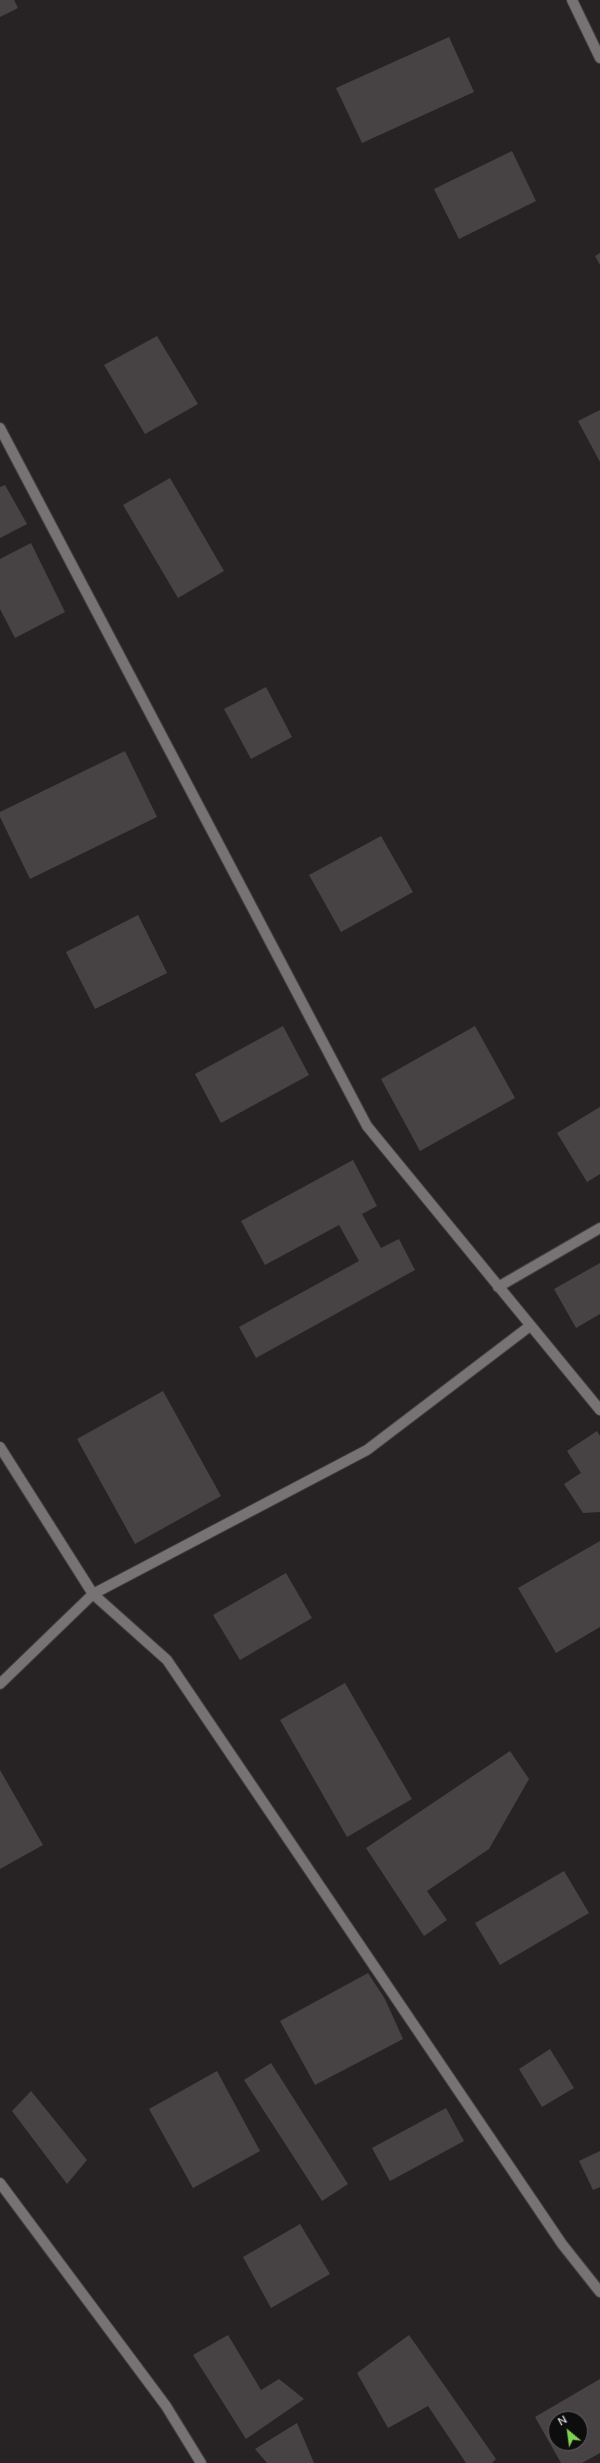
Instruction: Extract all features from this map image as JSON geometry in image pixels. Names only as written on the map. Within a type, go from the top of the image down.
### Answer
[{"type":"street","points":[[572,0],[600,58]]},
{"type":"street","points":[[0,428],[366,1126],[600,1410]]},
{"type":"street","points":[[498,1287],[600,1228]]},
{"type":"street","points":[[0,1684],[93,1594],[367,1450],[530,1326]]},
{"type":"street","points":[[0,1447],[93,1594],[166,1660],[558,2237],[600,2292]]},
{"type":"street","points":[[0,2183],[166,2406],[201,2463]]},
{"type":"building","points":[[0,0],[14,0],[18,8],[0,17]]},
{"type":"building","points":[[449,37],[474,92],[362,143],[336,88]]},
{"type":"building","points":[[512,151],[536,201],[459,239],[434,189]]},
{"type":"building","points":[[600,253],[600,265],[595,256]]},
{"type":"building","points":[[157,336],[198,404],[145,434],[104,365]]},
{"type":"building","points":[[600,410],[600,462],[578,421]]},
{"type":"building","points":[[170,478],[224,571],[178,598],[123,505]]},
{"type":"building","points":[[5,485],[27,524],[0,538],[0,487]]},
{"type":"building","points":[[31,543],[65,612],[15,638],[0,609],[0,559]]},
{"type":"building","points":[[266,687],[292,737],[251,759],[224,709]]},
{"type":"building","points":[[125,751],[157,817],[30,879],[0,817],[0,812]]},
{"type":"building","points":[[381,836],[413,892],[341,932],[309,875]]},
{"type":"building","points":[[138,915],[167,973],[95,1009],[66,952]]},
{"type":"building","points":[[283,1026],[309,1075],[221,1123],[195,1074]]},
{"type":"building","points":[[475,1026],[515,1098],[420,1151],[381,1079]]},
{"type":"building","points":[[600,1107],[600,1174],[587,1182],[557,1133]]},
{"type":"building","points":[[353,1160],[377,1206],[362,1214],[381,1248],[399,1239],[415,1270],[256,1358],[239,1327],[359,1261],[339,1225],[265,1265],[241,1221]]},
{"type":"building","points":[[600,1263],[600,1314],[576,1328],[554,1289]]},
{"type":"building","points":[[163,1391],[221,1496],[135,1544],[77,1439]]},
{"type":"building","points":[[597,1431],[600,1436],[600,1512],[583,1513],[564,1484],[581,1473],[567,1451]]},
{"type":"building","points":[[600,1541],[600,1627],[556,1653],[518,1588]]},
{"type":"building","points":[[286,1573],[312,1618],[240,1660],[213,1615]]},
{"type":"building","points":[[345,1683],[412,1799],[347,1837],[280,1720]]},
{"type":"building","points":[[510,1751],[529,1779],[489,1849],[427,1891],[447,1920],[424,1936],[366,1848]]},
{"type":"building","points":[[0,1770],[43,1845],[0,1869]]},
{"type":"building","points":[[564,1871],[589,1913],[500,1965],[475,1923]]},
{"type":"building","points":[[368,1973],[385,1999],[403,2039],[315,2085],[280,2021]]},
{"type":"building","points":[[550,2049],[574,2088],[542,2107],[519,2069]]},
{"type":"building","points":[[271,2063],[348,2184],[322,2201],[244,2080]]},
{"type":"building","points":[[217,2071],[260,2151],[193,2188],[149,2109]]},
{"type":"building","points":[[31,2091],[87,2160],[67,2184],[12,2111]]},
{"type":"building","points":[[446,2108],[464,2141],[390,2181],[372,2148]]},
{"type":"building","points":[[600,2151],[600,2187],[593,2190],[579,2161]]},
{"type":"building","points":[[300,2224],[330,2274],[271,2308],[243,2257]]},
{"type":"building","points":[[228,2335],[261,2390],[279,2379],[304,2399],[246,2439],[193,2355]]},
{"type":"building","points":[[409,2335],[496,2459],[492,2463],[466,2463],[428,2406],[388,2428],[357,2373]]},
{"type":"building","points":[[600,2379],[600,2453],[582,2463],[561,2463],[554,2451],[588,2451],[588,2411],[548,2411],[548,2440],[535,2417]]},
{"type":"building","points":[[297,2423],[314,2463],[267,2463],[255,2449]]}]
